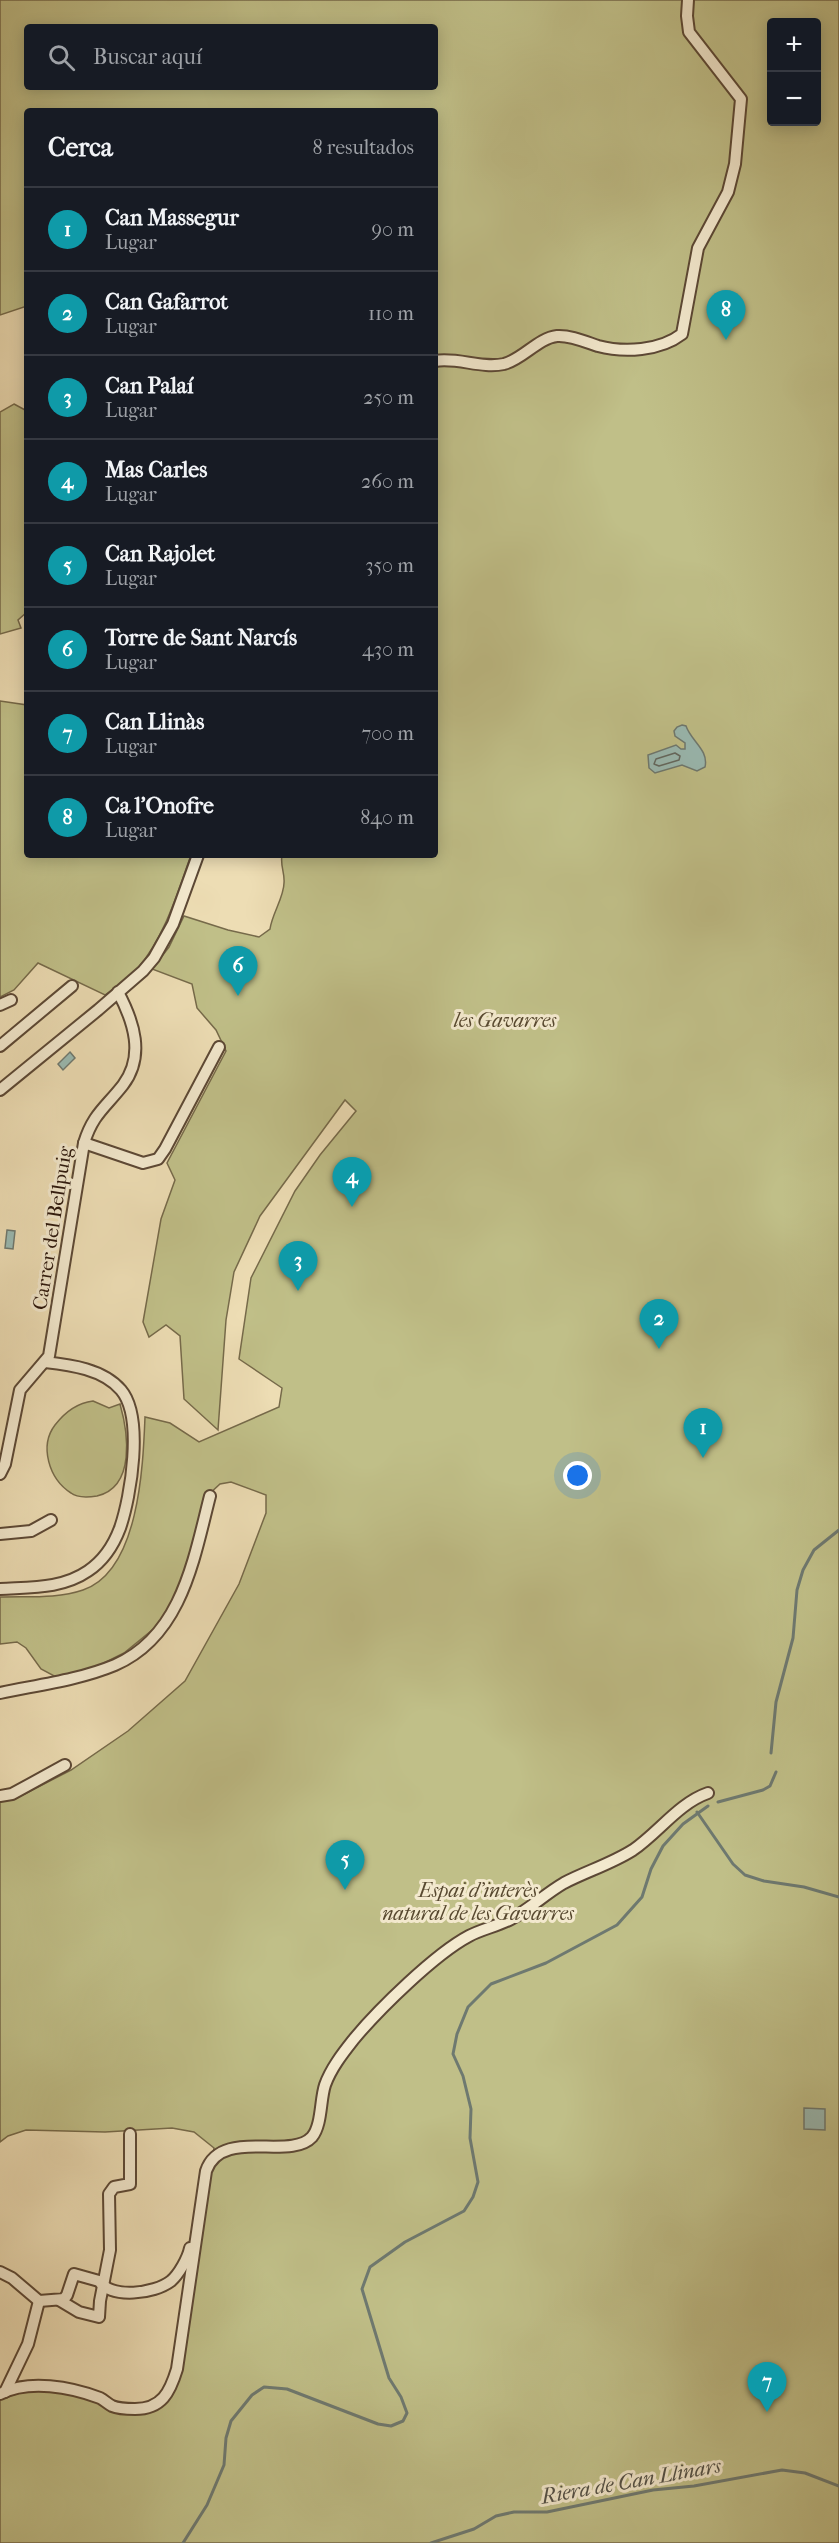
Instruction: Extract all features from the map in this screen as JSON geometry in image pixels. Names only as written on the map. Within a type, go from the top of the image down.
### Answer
[{"type":"street","points":[[438,360],[444,359],[488,365],[505,363],[544,341],[558,336],[606,348],[628,348],[655,347],[671,342],[682,334],[698,248],[728,192],[735,164],[741,99],[689,32],[688,0]]},
{"type":"street","points":[[0,1090],[143,971],[161,948],[173,924],[197,858]]},
{"type":"street","points":[[0,1046],[72,986]]},
{"type":"street","name":"Carrer del Bellpuig","points":[[0,1474],[5,1464],[20,1390],[29,1376],[45,1362],[51,1348],[84,1143],[98,1112],[125,1083],[134,1066],[135,1034],[118,992]]},
{"type":"street","points":[[0,1005],[11,1000]]},
{"type":"street","points":[[84,1143],[143,1163],[158,1159],[219,1047]]},
{"type":"street","points":[[0,1589],[62,1584],[80,1576],[99,1563],[108,1551],[120,1528],[124,1514],[133,1450],[131,1416],[126,1397],[110,1380],[94,1372],[45,1362]]},
{"type":"street","points":[[0,1694],[79,1677],[106,1668],[124,1660],[149,1641],[168,1621],[177,1605],[203,1526],[210,1496]]},
{"type":"street","points":[[0,1534],[31,1531],[51,1520]]},
{"type":"street","points":[[0,1796],[12,1794],[65,1765]]},
{"type":"street","points":[[2,2393],[25,2388],[61,2388],[129,2409],[155,2405],[168,2393],[177,2369],[206,2171],[213,2157],[227,2150],[289,2145],[310,2139],[317,2123],[325,2084],[337,2062],[363,2028],[437,1958],[470,1936],[509,1920],[562,1884],[605,1866],[633,1849],[693,1798],[708,1793]]},
{"type":"street","points":[[59,2300],[79,2312],[99,2317],[110,2250],[109,2194],[114,2187],[130,2184],[130,2134]]},
{"type":"street","points":[[0,2272],[12,2278],[39,2301],[59,2300],[67,2295],[74,2274],[99,2281],[103,2286],[136,2293],[171,2281],[189,2253],[194,2230],[200,2218]]},
{"type":"street","points":[[2,2393],[28,2344],[39,2301]]},
{"type":"green space","name":"Espai d'interès natural de les Gavarres","points":[[0,0],[839,0],[839,2543],[0,2543],[0,2399],[26,2391],[61,2388],[114,2409],[167,2401],[189,2305],[214,2148],[194,2132],[172,2128],[105,2132],[26,2130],[8,2136],[0,2142],[0,1800],[15,1799],[71,1770],[128,1731],[185,1681],[239,1584],[266,1513],[266,1495],[231,1482],[220,1484],[206,1497],[189,1559],[173,1605],[162,1622],[124,1653],[96,1667],[56,1677],[41,1669],[26,1648],[17,1642],[0,1644],[0,1597],[52,1596],[83,1590],[102,1579],[116,1562],[127,1540],[134,1515],[139,1489],[145,1417],[170,1423],[199,1442],[279,1407],[282,1388],[239,1359],[251,1278],[295,1191],[320,1155],[356,1111],[345,1100],[260,1216],[234,1272],[226,1320],[218,1430],[184,1399],[180,1336],[166,1325],[149,1337],[143,1322],[161,1219],[175,1180],[167,1163],[226,1051],[216,1030],[197,1008],[192,984],[152,969],[169,947],[184,916],[259,937],[270,929],[283,888],[282,858],[438,858],[438,108],[24,108],[24,307],[0,315]]},
{"type":"green space","points":[[14,404],[24,409],[24,615],[18,620],[21,628],[0,634],[0,412]]},
{"type":"green space","points":[[0,701],[24,705],[24,858],[190,858],[156,942],[134,972],[122,983],[105,995],[38,963],[14,990],[0,997]]},
{"type":"green space","points":[[93,1401],[109,1408],[120,1404],[127,1443],[124,1470],[118,1482],[110,1491],[87,1497],[74,1495],[63,1487],[52,1471],[47,1452],[50,1433],[63,1416],[77,1406]]},
{"type":"water","points":[[682,725],[686,726],[702,751],[706,761],[705,767],[697,771],[682,765],[655,773],[649,768],[648,755],[676,745],[685,749],[685,743],[675,736],[674,731]]},
{"type":"water","points":[[70,1052],[75,1058],[63,1070],[58,1064]]},
{"type":"water","points":[[7,1230],[15,1231],[13,1249],[5,1248]]},
{"type":"water","points":[[804,2108],[825,2109],[825,2130],[804,2129]]},
{"type":"waterway","points":[[771,1753],[776,1702],[793,1638],[797,1590],[803,1570],[814,1550],[839,1530]]},
{"type":"waterway","points":[[718,1802],[763,1790],[770,1786],[776,1772]]},
{"type":"waterway","points":[[183,2543],[207,2505],[224,2465],[226,2438],[231,2421],[252,2395],[264,2387],[287,2389],[378,2424],[391,2426],[403,2421],[407,2413],[401,2397],[389,2378],[362,2289],[370,2267],[405,2242],[464,2211],[473,2197],[478,2182],[470,2138],[471,2109],[463,2076],[453,2054],[457,2034],[468,2007],[491,1984],[546,1963],[617,1925],[642,1897],[651,1869],[663,1846],[683,1824],[708,1806]]},
{"type":"waterway","points":[[697,1812],[733,1864],[745,1875],[839,1897]]},
{"type":"waterway","name":"Riera de Can Llinars","points":[[431,2543],[474,2529],[496,2516],[514,2512],[547,2512],[653,2490],[694,2486],[782,2470],[805,2473],[839,2486]]},
{"type":"place","name":"Ca l'Onofre","points":[[726,340]]},
{"type":"place","name":"Torre de Sant Narcís","points":[[238,996]]},
{"type":"place","name":"Mas Carles","points":[[352,1207]]},
{"type":"place","name":"Can Palaí","points":[[298,1291]]},
{"type":"place","name":"Can Gafarrot","points":[[659,1349]]},
{"type":"place","name":"Can Massegur","points":[[703,1458]]},
{"type":"place","name":"Can Rajolet","points":[[345,1890]]},
{"type":"place","name":"Can Llinàs","points":[[767,2412]]},
{"type":"park label","name":"les Gavarres","points":[[505,1020]]}]
